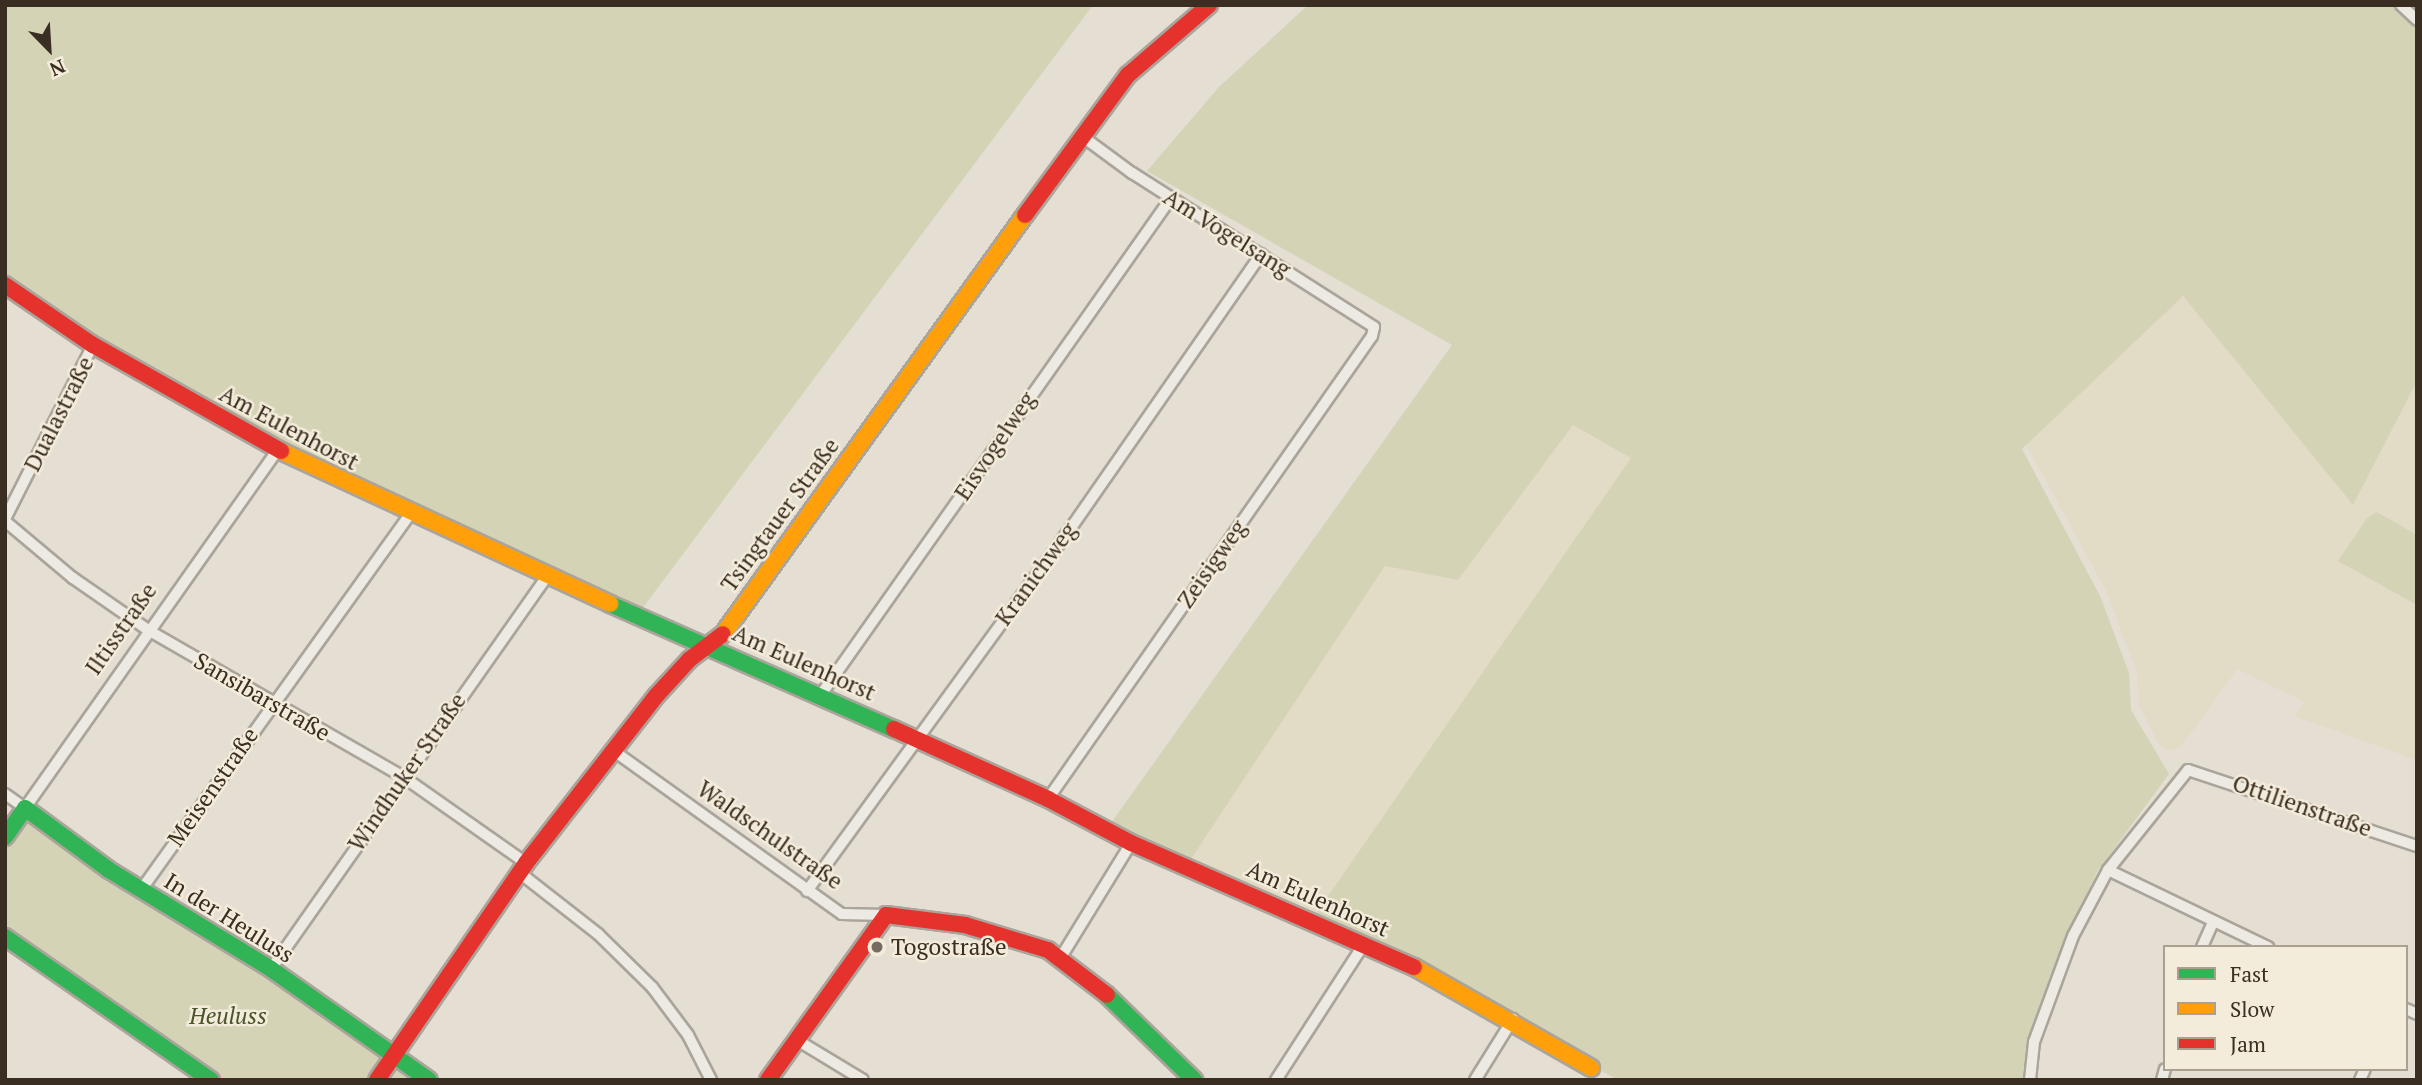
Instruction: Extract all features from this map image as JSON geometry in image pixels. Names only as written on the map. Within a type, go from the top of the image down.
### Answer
[{"type":"street","name":"Tsingtauer Straße","points":[[377,1080],[523,868],[690,659],[711,645],[1128,75],[1209,5]]},
{"type":"street","points":[[2401,5],[2417,20]]},
{"type":"street","name":"Am Vogelsang","points":[[1082,136],[1171,198],[1374,327]]},
{"type":"street","name":"Eisvogelweg","points":[[820,696],[1171,198]]},
{"type":"street","name":"Kranichweg","points":[[807,891],[914,738],[1066,535],[1261,254]]},
{"type":"street","name":"Am Eulenhorst","points":[[5,285],[93,345],[278,450],[546,578],[711,645],[1048,799],[1131,843],[1364,944],[1513,1019],[1591,1068]]},
{"type":"street","name":"Zeisigweg","points":[[1048,799],[1372,336],[1374,327]]},
{"type":"street","name":"Dualastraße","points":[[5,520],[93,345]]},
{"type":"street","name":"Iltisstraße","points":[[5,837],[148,630],[278,450]]},
{"type":"street","name":"Meisenstraße","points":[[141,890],[271,703],[410,515]]},
{"type":"street","name":"Sansibarstraße","points":[[5,520],[73,578],[148,630],[402,776],[523,868],[598,934],[652,987],[688,1035],[711,1080]]},
{"type":"street","name":"Windhuker Straße","points":[[271,969],[402,776],[546,578]]},
{"type":"street","name":"Waldschulstraße","points":[[614,751],[842,914],[886,915],[980,928],[1061,957],[1093,980],[1175,1067],[1194,1080]]},
{"type":"street","name":"Ottilienstraße","points":[[2108,870],[2188,770],[2417,846]]},
{"type":"street","name":"In der Heuluss","points":[[5,794],[141,890],[271,969],[429,1080]]},
{"type":"street","points":[[1061,957],[1131,843]]},
{"type":"street","points":[[2030,1080],[2034,1042],[2065,952],[2108,870],[2264,945]]},
{"type":"street","points":[[768,1080],[886,915]]},
{"type":"street","points":[[2203,945],[2213,922]]},
{"type":"street","points":[[5,937],[200,1077]]},
{"type":"street","points":[[1276,1080],[1364,944]]},
{"type":"street","points":[[1475,1080],[1513,1019]]},
{"type":"street","points":[[797,1040],[863,1080]]},
{"type":"shaded area","points":[[2183,296],[2353,505],[2417,381],[2417,535],[2377,512],[2338,561],[2417,605],[2417,760],[2294,716],[2305,702],[2237,669],[2183,744],[2173,751],[2160,746],[2139,705],[2137,672],[2106,591],[2026,444]]},
{"type":"shaded area","points":[[1573,425],[1632,457],[1315,915],[1191,859],[1385,566],[1458,580]]},
{"type":"green space","points":[[5,5],[1093,5],[639,613],[275,444],[79,331],[52,306],[5,277]]},
{"type":"green space","points":[[1308,5],[2417,5],[2417,381],[2353,505],[2183,296],[2022,449],[2100,596],[2129,673],[2131,710],[2169,774],[2097,872],[2049,979],[2030,1040],[2026,1080],[1618,1080],[1315,915],[1631,458],[1573,425],[1458,580],[1385,566],[1191,859],[1111,823],[1452,345],[1147,171],[1219,87]]},
{"type":"green space","points":[[2377,512],[2417,535],[2417,605],[2338,561],[2367,518]]},
{"type":"green space","name":"Heuluss","points":[[23,822],[30,822],[381,1051],[384,1059],[370,1080],[219,1080],[5,932],[5,850]]},
{"type":"green space","points":[[401,1065],[422,1080],[385,1080],[393,1068]]},
{"type":"traffic: fast","points":[[610,604],[894,729]]},
{"type":"traffic: fast","points":[[5,837],[25,808],[109,870],[271,969],[429,1080]]},
{"type":"traffic: fast","points":[[5,937],[211,1080]]},
{"type":"traffic: fast","points":[[1107,995],[1194,1080]]},
{"type":"traffic: slow","points":[[723,634],[1025,215]]},
{"type":"traffic: slow","points":[[281,451],[610,604]]},
{"type":"traffic: slow","points":[[1414,967],[1591,1068]]},
{"type":"traffic: jam","points":[[1025,215],[1128,75],[1209,5]]},
{"type":"traffic: jam","points":[[5,285],[93,345],[281,451]]},
{"type":"traffic: jam","points":[[377,1080],[526,863],[656,696],[690,659],[723,634]]},
{"type":"traffic: jam","points":[[894,729],[1048,799],[1131,843],[1414,967]]},
{"type":"traffic: jam","points":[[768,1080],[886,915],[965,925],[1048,950],[1107,995]]},
{"type":"place","name":"Togostraße","points":[[877,947]]}]
